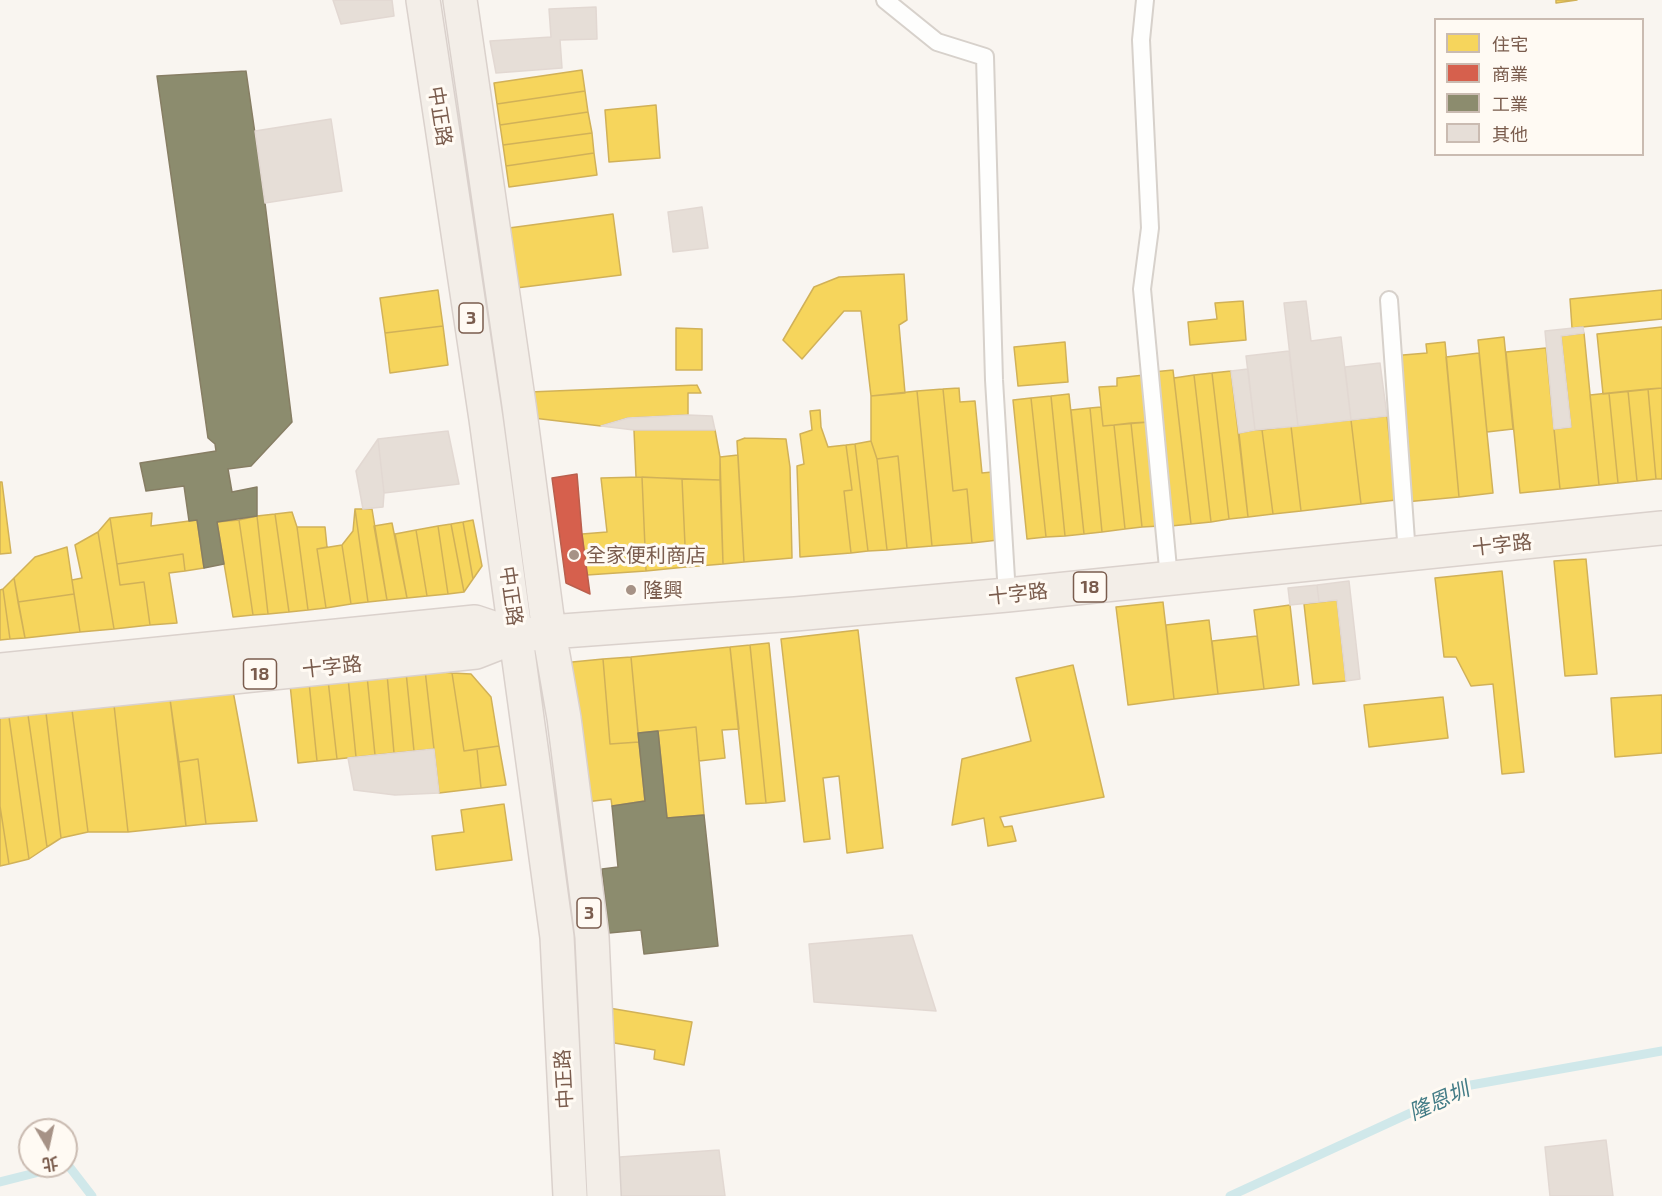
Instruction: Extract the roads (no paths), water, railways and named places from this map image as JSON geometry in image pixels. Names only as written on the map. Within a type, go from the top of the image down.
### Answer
[{"type":"main road","name":"中正路","points":[[423,0],[486,419],[557,937],[570,1196]]},
{"type":"main road","name":"中正路","points":[[460,0],[518,393],[549,632],[564,718],[592,937],[604,1196]]},
{"type":"main road","name":"十字路","points":[[0,701],[476,652],[517,636],[549,632],[795,614],[1007,595],[1662,528]]},
{"type":"main road","name":"十字路","points":[[0,670],[475,622],[517,636]]},
{"type":"lane","points":[[885,0],[937,42],[985,57],[994,380],[1007,595]]},
{"type":"lane","points":[[1145,0],[1142,40],[1150,228],[1142,289],[1169,579]]},
{"type":"lane","points":[[1389,300],[1407,555]]},
{"type":"waterway","name":"隆恩圳","points":[[1230,1196],[1471,1085],[1662,1051]]},
{"type":"waterway","name":"隆恩圳","points":[[0,1182],[18,1177]]},
{"type":"waterway","name":"隆恩圳","points":[[78,1178],[92,1196]]},
{"type":"place","name":"全家便利商店","points":[[574,555]]},
{"type":"place","name":"隆興","points":[[631,590]]}]
